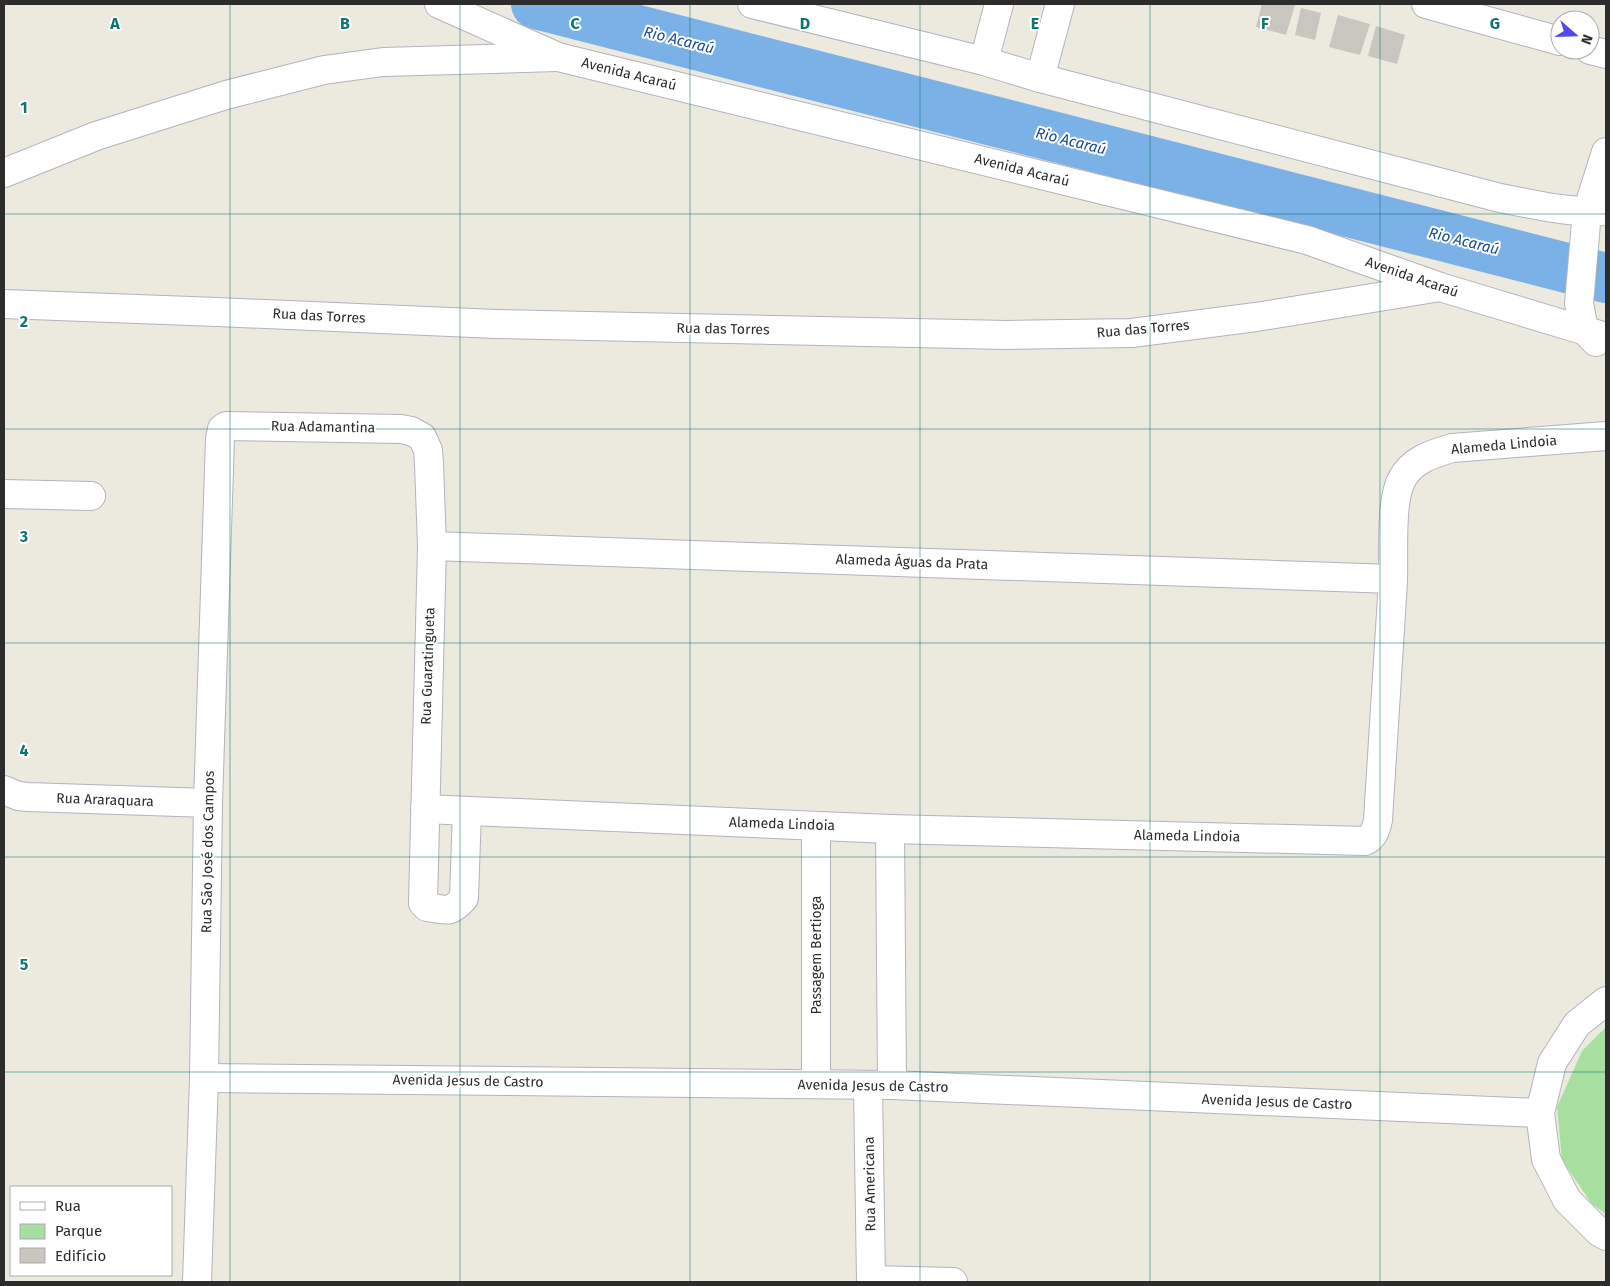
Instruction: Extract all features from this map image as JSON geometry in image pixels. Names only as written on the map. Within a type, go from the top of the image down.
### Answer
[{"type":"street","name":"Avenida Acaraú","points":[[439,4],[558,57],[1307,240],[1440,287],[1595,334]]},
{"type":"street","points":[[752,4],[984,61],[1040,78],[1500,198],[1553,209],[1597,212]]},
{"type":"street","points":[[984,61],[999,4]]},
{"type":"street","points":[[1040,78],[1060,4]]},
{"type":"street","points":[[1426,4],[1550,38]]},
{"type":"street","points":[[4,173],[96,136],[226,95],[324,70],[383,62],[558,57]]},
{"type":"street","points":[[1606,152],[1597,212],[1585,241],[1579,303],[1606,351]]},
{"type":"street","name":"Rua das Torres","points":[[4,304],[496,324],[1007,335],[1132,333],[1256,316],[1440,287]]},
{"type":"street","name":"Rua Adamantina","points":[[229,425],[401,429],[416,434]]},
{"type":"street","name":"Rua São José dos Campos","points":[[197,1282],[204,1078],[208,803],[220,439],[222,430],[229,425]]},
{"type":"street","name":"Rua Guaratingueta","points":[[416,434],[422,438],[428,450],[432,546],[423,903],[427,907],[444,910],[455,908],[464,898],[466,811]]},
{"type":"street","name":"Alameda Lindoia","points":[[425,809],[890,829],[1365,841],[1370,838],[1378,820],[1393,578],[1395,500],[1402,479],[1411,467],[1428,455],[1452,448],[1606,436]]},
{"type":"street","points":[[4,494],[91,496]]},
{"type":"street","name":"Alameda Águas da Prata","points":[[432,546],[1393,578]]},
{"type":"street","name":"Rua Araraquara","points":[[4,790],[18,796],[28,797],[208,803]]},
{"type":"street","name":"Passagem Bertioga","points":[[816,826],[816,1084]]},
{"type":"street","points":[[880,1085],[890,829]]},
{"type":"street","points":[[1606,1001],[1577,1024],[1552,1063],[1540,1113],[1546,1159],[1567,1200],[1599,1232],[1606,1236]]},
{"type":"street","name":"Avenida Jesus de Castro","points":[[204,1078],[880,1085],[1540,1113]]},
{"type":"street","name":"Rua Americana","points":[[871,1281],[880,1085]]},
{"type":"street","points":[[871,1281],[953,1282]]},
{"type":"green space","points":[[1606,1027],[1606,1214],[1592,1204],[1562,1160],[1557,1107],[1582,1051]]},
{"type":"building","points":[[1262,4],[1295,5],[1286,35],[1256,27]]},
{"type":"building","points":[[1301,8],[1321,13],[1315,40],[1295,35]]},
{"type":"building","points":[[1338,15],[1370,24],[1360,55],[1329,47]]},
{"type":"building","points":[[1376,26],[1405,35],[1397,64],[1368,56]]},
{"type":"waterway","name":"Rio Acaraú","points":[[536,4],[1606,278]]}]
